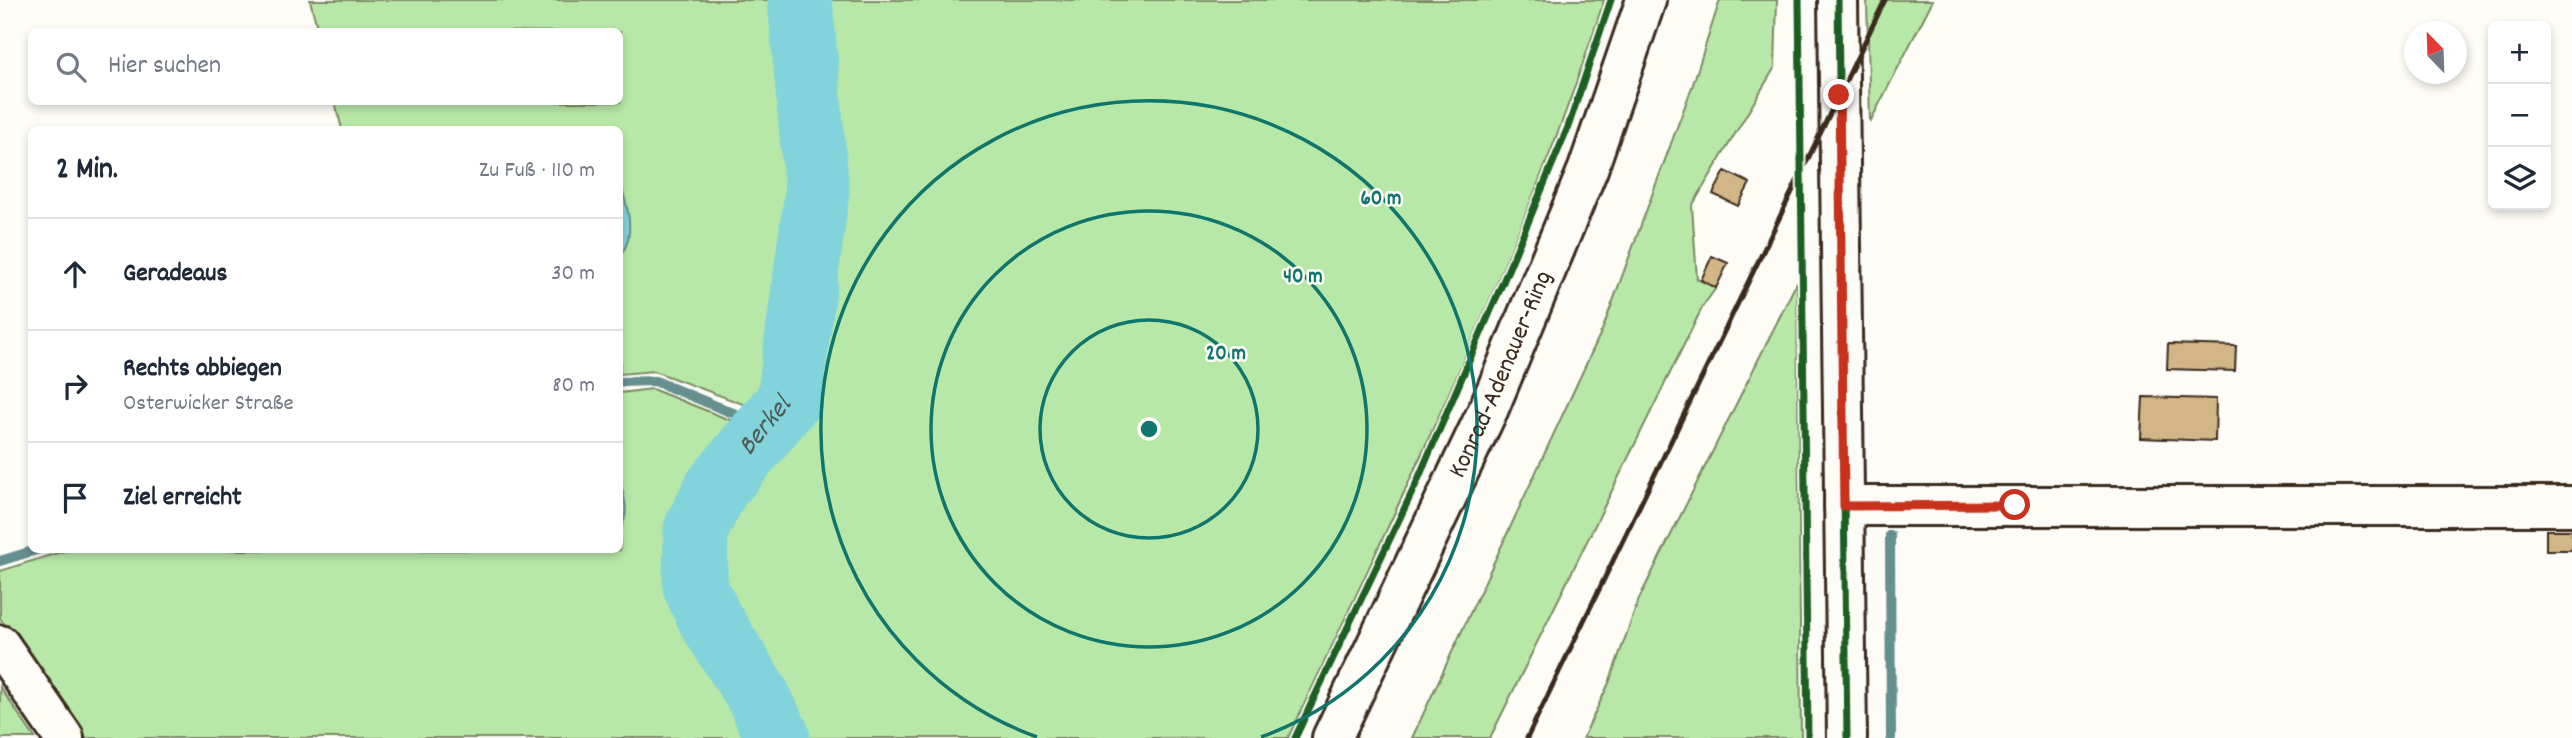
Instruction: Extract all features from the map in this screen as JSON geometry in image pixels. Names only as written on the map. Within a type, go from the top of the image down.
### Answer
[{"type":"street","name":"Konrad-Adenauer-Ring","points":[[1332,738],[1489,408],[1588,169],[1646,0]]},
{"type":"street","points":[[1838,0],[1847,738]]},
{"type":"street","points":[[1844,506],[2572,506]]},
{"type":"street","points":[[0,645],[64,738]]},
{"type":"green space","points":[[310,0],[780,0],[796,103],[799,199],[774,339],[756,409],[654,371],[623,374],[623,126],[341,126],[336,105],[623,105],[623,28],[317,28]]},
{"type":"green space","points":[[820,0],[1604,0],[1546,164],[1479,325],[1386,532],[1288,738],[796,738],[760,662],[721,598],[711,556],[712,542],[720,521],[797,412],[814,331],[833,198],[833,89]]},
{"type":"green space","points":[[1720,0],[1777,0],[1775,67],[1692,206],[1697,279],[1716,288],[1703,306],[1490,738],[1412,738],[1603,328],[1693,84]]},
{"type":"green space","points":[[1867,0],[1933,0],[1870,122]]},
{"type":"green space","points":[[1797,282],[1801,738],[1583,738],[1609,683],[1639,599]]},
{"type":"green space","points":[[652,389],[750,428],[713,465],[694,494],[681,526],[676,560],[680,594],[686,610],[731,688],[752,738],[81,738],[0,618],[0,571],[57,553],[623,553],[623,393]]},
{"type":"green space","points":[[0,687],[35,738],[0,738]]},
{"type":"water","points":[[623,193],[629,221],[623,251]]},
{"type":"water","points":[[623,493],[625,500],[623,524]]},
{"type":"building","points":[[1725,171],[1750,183],[1738,206],[1713,194]]},
{"type":"building","points":[[1712,256],[1728,263],[1716,288],[1701,280]]},
{"type":"building","points":[[2168,344],[2236,346],[2235,371],[2167,369]]},
{"type":"building","points":[[2143,397],[2216,399],[2215,441],[2141,438]]},
{"type":"building","points":[[2546,530],[2572,530],[2572,550],[2546,550]]},
{"type":"waterway","name":"Berkel","points":[[778,738],[758,696],[710,619],[695,586],[696,529],[716,489],[789,400],[817,192],[800,0]]},
{"type":"waterway","points":[[623,382],[655,381],[767,427]]},
{"type":"waterway","points":[[1890,535],[1891,738]]},
{"type":"waterway","points":[[0,561],[28,552]]},
{"type":"railway","points":[[1527,738],[1885,0]]},
{"type":"cycle path","points":[[1295,738],[1416,484],[1500,289],[1568,127],[1611,0]]},
{"type":"cycle path","points":[[1799,0],[1808,738]]},
{"type":"cycle path","points":[[1838,0],[1847,738]]},
{"type":"route","points":[[1839,95],[1844,506],[2015,505]]}]
